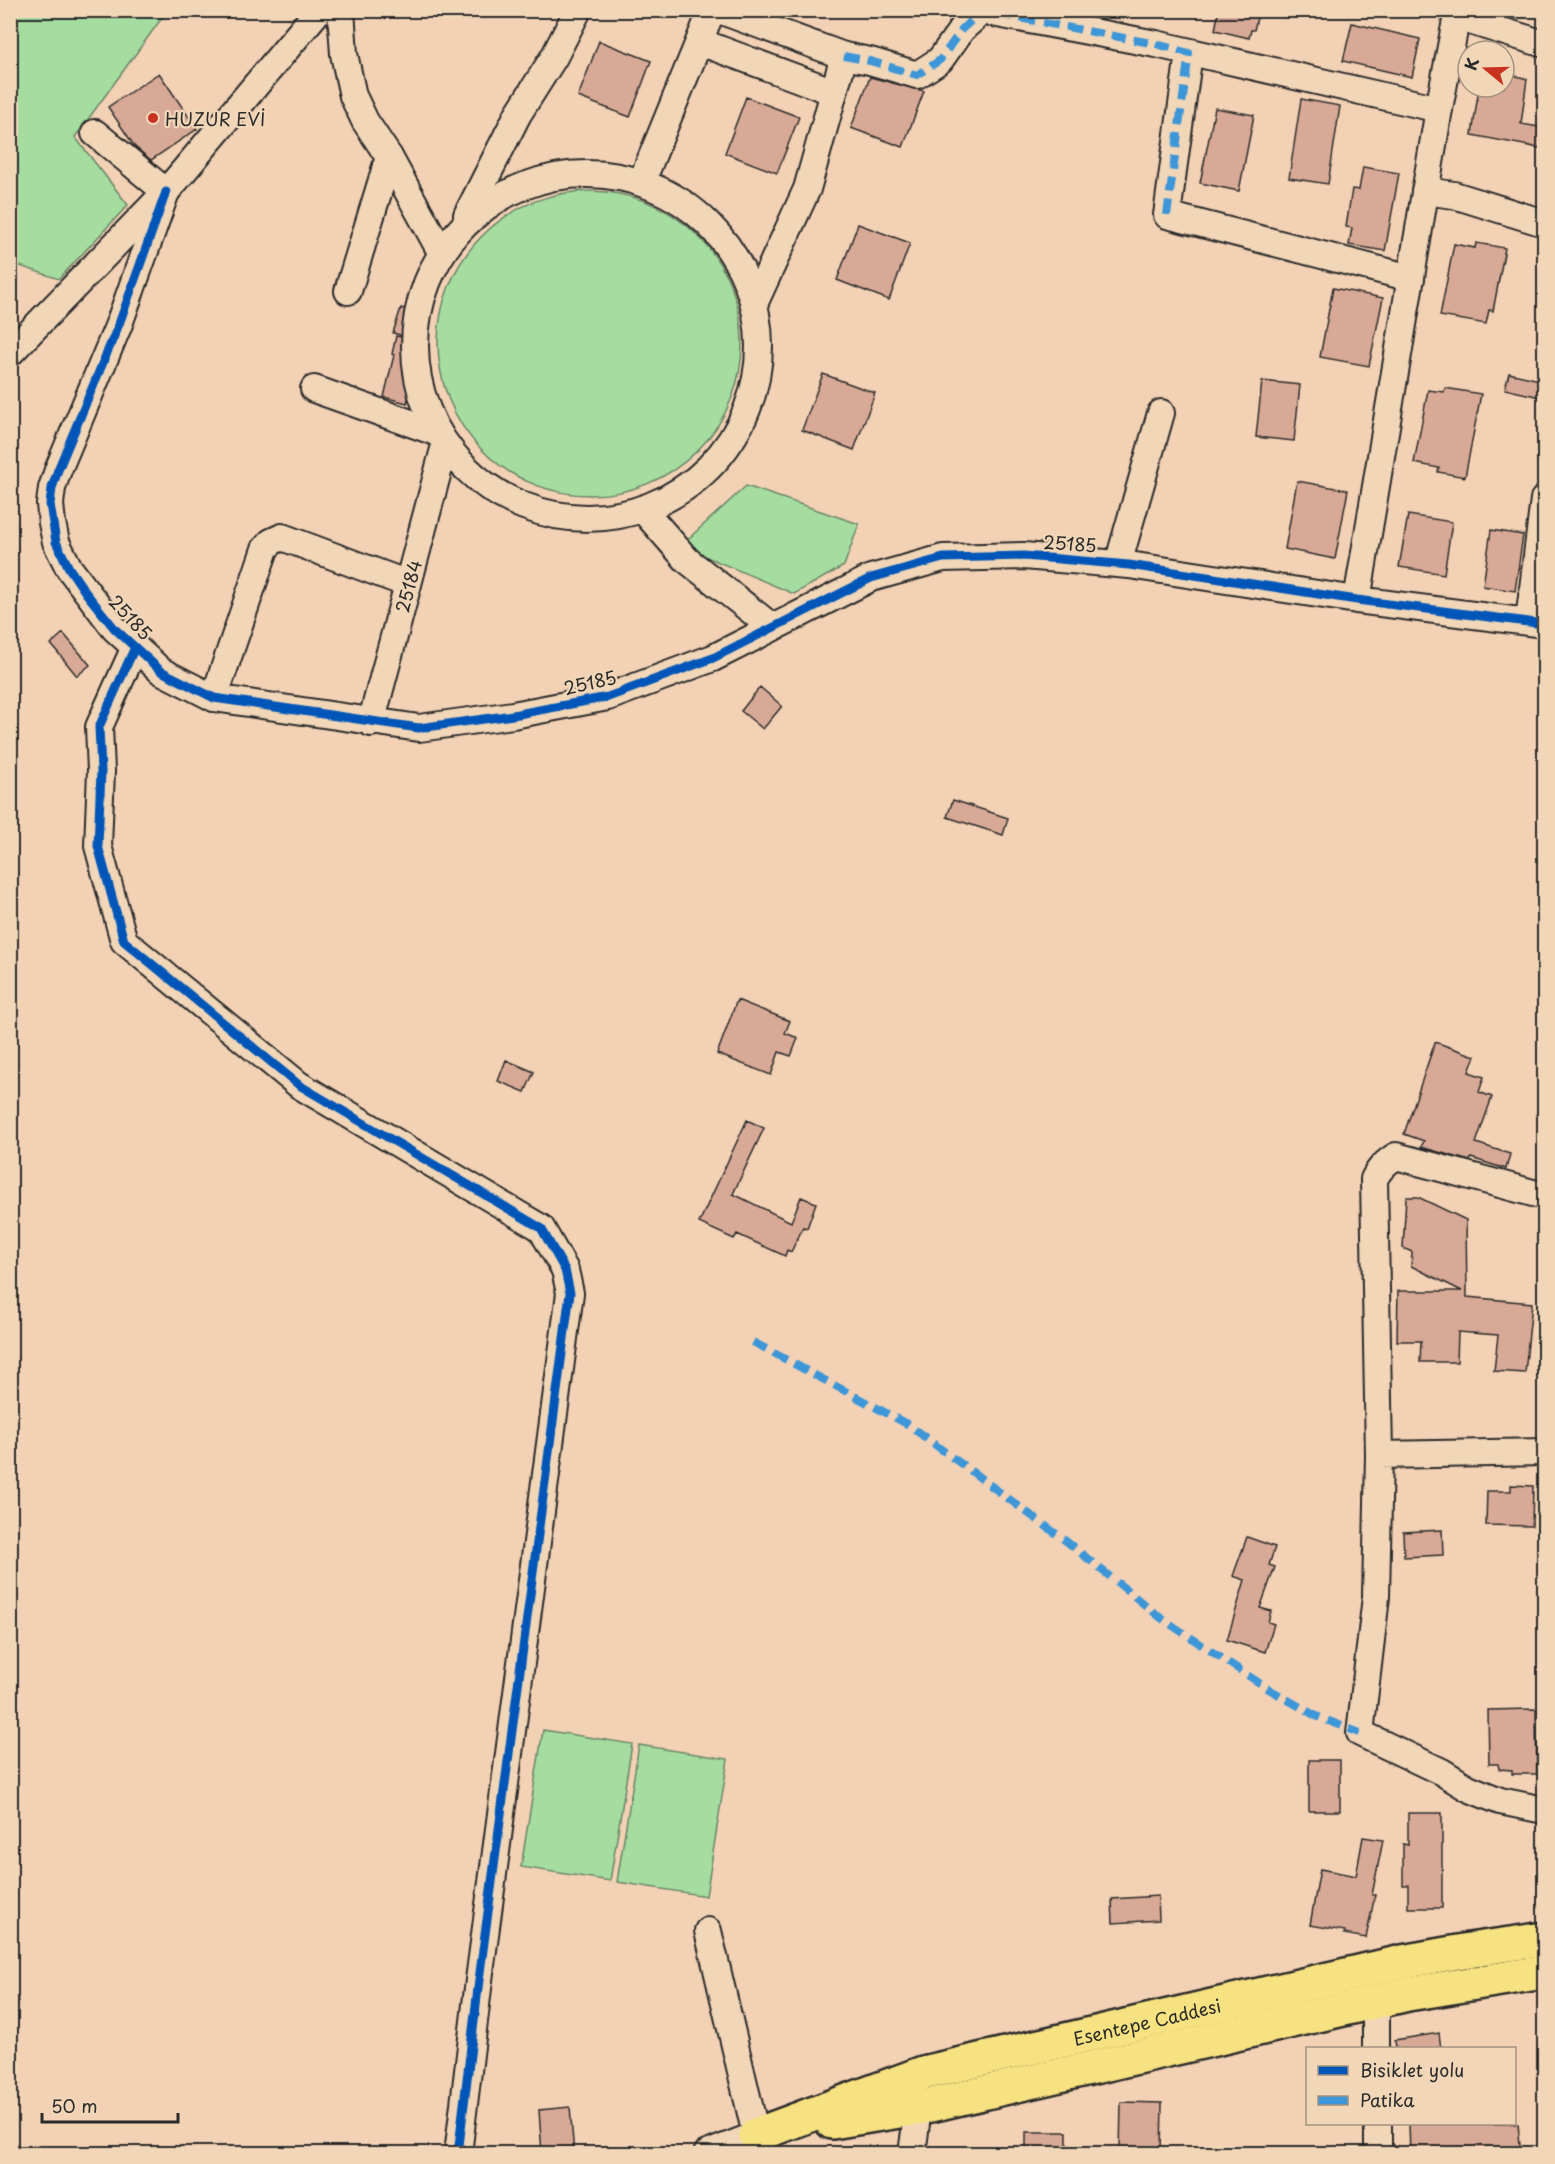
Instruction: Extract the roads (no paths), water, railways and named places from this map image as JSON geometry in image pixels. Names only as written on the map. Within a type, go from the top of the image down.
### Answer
[{"type":"main road","name":"Esentepe Caddesi","points":[[756,2135],[923,2073],[1379,1967],[1545,1939]]},
{"type":"main road","name":"Esentepe Caddesi","points":[[756,2135],[918,2108],[1376,2001],[1474,1982],[1545,1972]]},
{"type":"street","points":[[10,353],[166,192],[319,10]]},
{"type":"street","points":[[341,10],[344,54],[353,96],[365,121],[389,157],[440,250]]},
{"type":"street","points":[[464,221],[503,193],[548,176],[595,172],[642,181],[681,200],[714,228],[739,263],[754,304],[759,355],[749,405],[735,432],[725,450],[689,486],[644,511],[608,519],[570,520],[534,513],[500,498],[469,477],[439,440],[422,388],[420,341],[425,292],[440,250],[464,221],[519,114],[554,57],[578,10]]},
{"type":"street","points":[[642,181],[712,10]]},
{"type":"street","points":[[719,10],[844,56],[917,75],[940,60],[962,29],[982,11],[1156,44],[1439,109]]},
{"type":"street","points":[[1357,600],[1457,14],[1545,44]]},
{"type":"street","points":[[700,42],[834,92]]},
{"type":"street","points":[[1189,52],[1167,215],[1411,278]]},
{"type":"street","points":[[754,304],[807,189],[844,56]]},
{"type":"street","points":[[95,133],[166,192]]},
{"type":"street","points":[[348,291],[389,157]]},
{"type":"street","points":[[1425,191],[1454,195],[1545,223]]},
{"type":"street","name":"25185","points":[[166,192],[119,324],[58,470],[50,504],[56,542],[69,568],[115,630],[162,671],[214,698],[371,723],[419,728],[513,715],[608,697],[713,658],[871,578],[943,558],[1024,556],[1118,564],[1357,600],[1537,622]]},
{"type":"street","points":[[314,389],[439,440]]},
{"type":"street","points":[[1118,564],[1161,413]]},
{"type":"street","name":"25184","points":[[371,723],[408,584],[439,440]]},
{"type":"street","points":[[1537,622],[1545,499]]},
{"type":"street","points":[[644,511],[687,560],[772,627]]},
{"type":"street","points":[[214,698],[265,549],[271,542],[282,537],[408,584]]},
{"type":"street","points":[[135,647],[99,727],[101,771],[98,846],[123,941],[299,1085],[541,1228],[565,1270],[570,1293],[458,2154]]},
{"type":"street","points":[[1545,1196],[1396,1156],[1379,1169],[1374,1179],[1379,1455],[1376,1597],[1360,1733],[1442,1772],[1468,1788],[1500,1801],[1545,1810]]},
{"type":"street","points":[[1379,1455],[1545,1452]]},
{"type":"street","points":[[708,1931],[756,2135]]},
{"type":"street","points":[[1376,2001],[1376,2047]]},
{"type":"street","points":[[912,2154],[918,2108]]},
{"type":"street","points":[[1378,2125],[1378,2154]]},
{"type":"street","name":"Esentepe Caddesi","points":[[707,2154],[756,2135]]},
{"type":"place","name":"HUZUR EVİ","points":[[153,118]]}]
